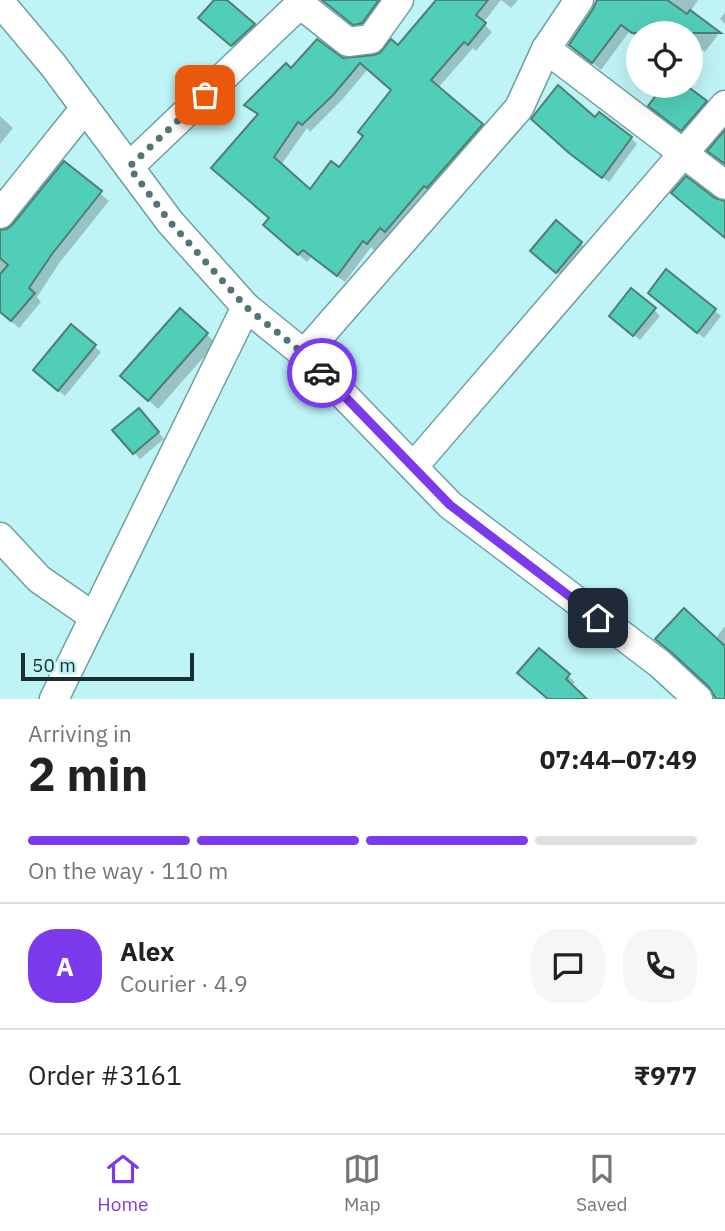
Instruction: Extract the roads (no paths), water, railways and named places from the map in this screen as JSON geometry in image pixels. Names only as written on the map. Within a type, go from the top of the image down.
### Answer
[{"type":"street","points":[[129,167],[300,4],[348,42],[371,39],[399,0]]},
{"type":"street","points":[[304,354],[519,108],[546,48],[579,0]]},
{"type":"street","points":[[0,2],[53,65],[170,222],[246,307],[304,354],[450,505],[660,664],[698,699]]},
{"type":"street","points":[[546,48],[725,185]]},
{"type":"street","points":[[414,467],[725,105]]},
{"type":"street","points":[[0,214],[85,108]]},
{"type":"street","points":[[54,699],[246,307]]},
{"type":"street","points":[[0,537],[39,579],[94,617]]}]
